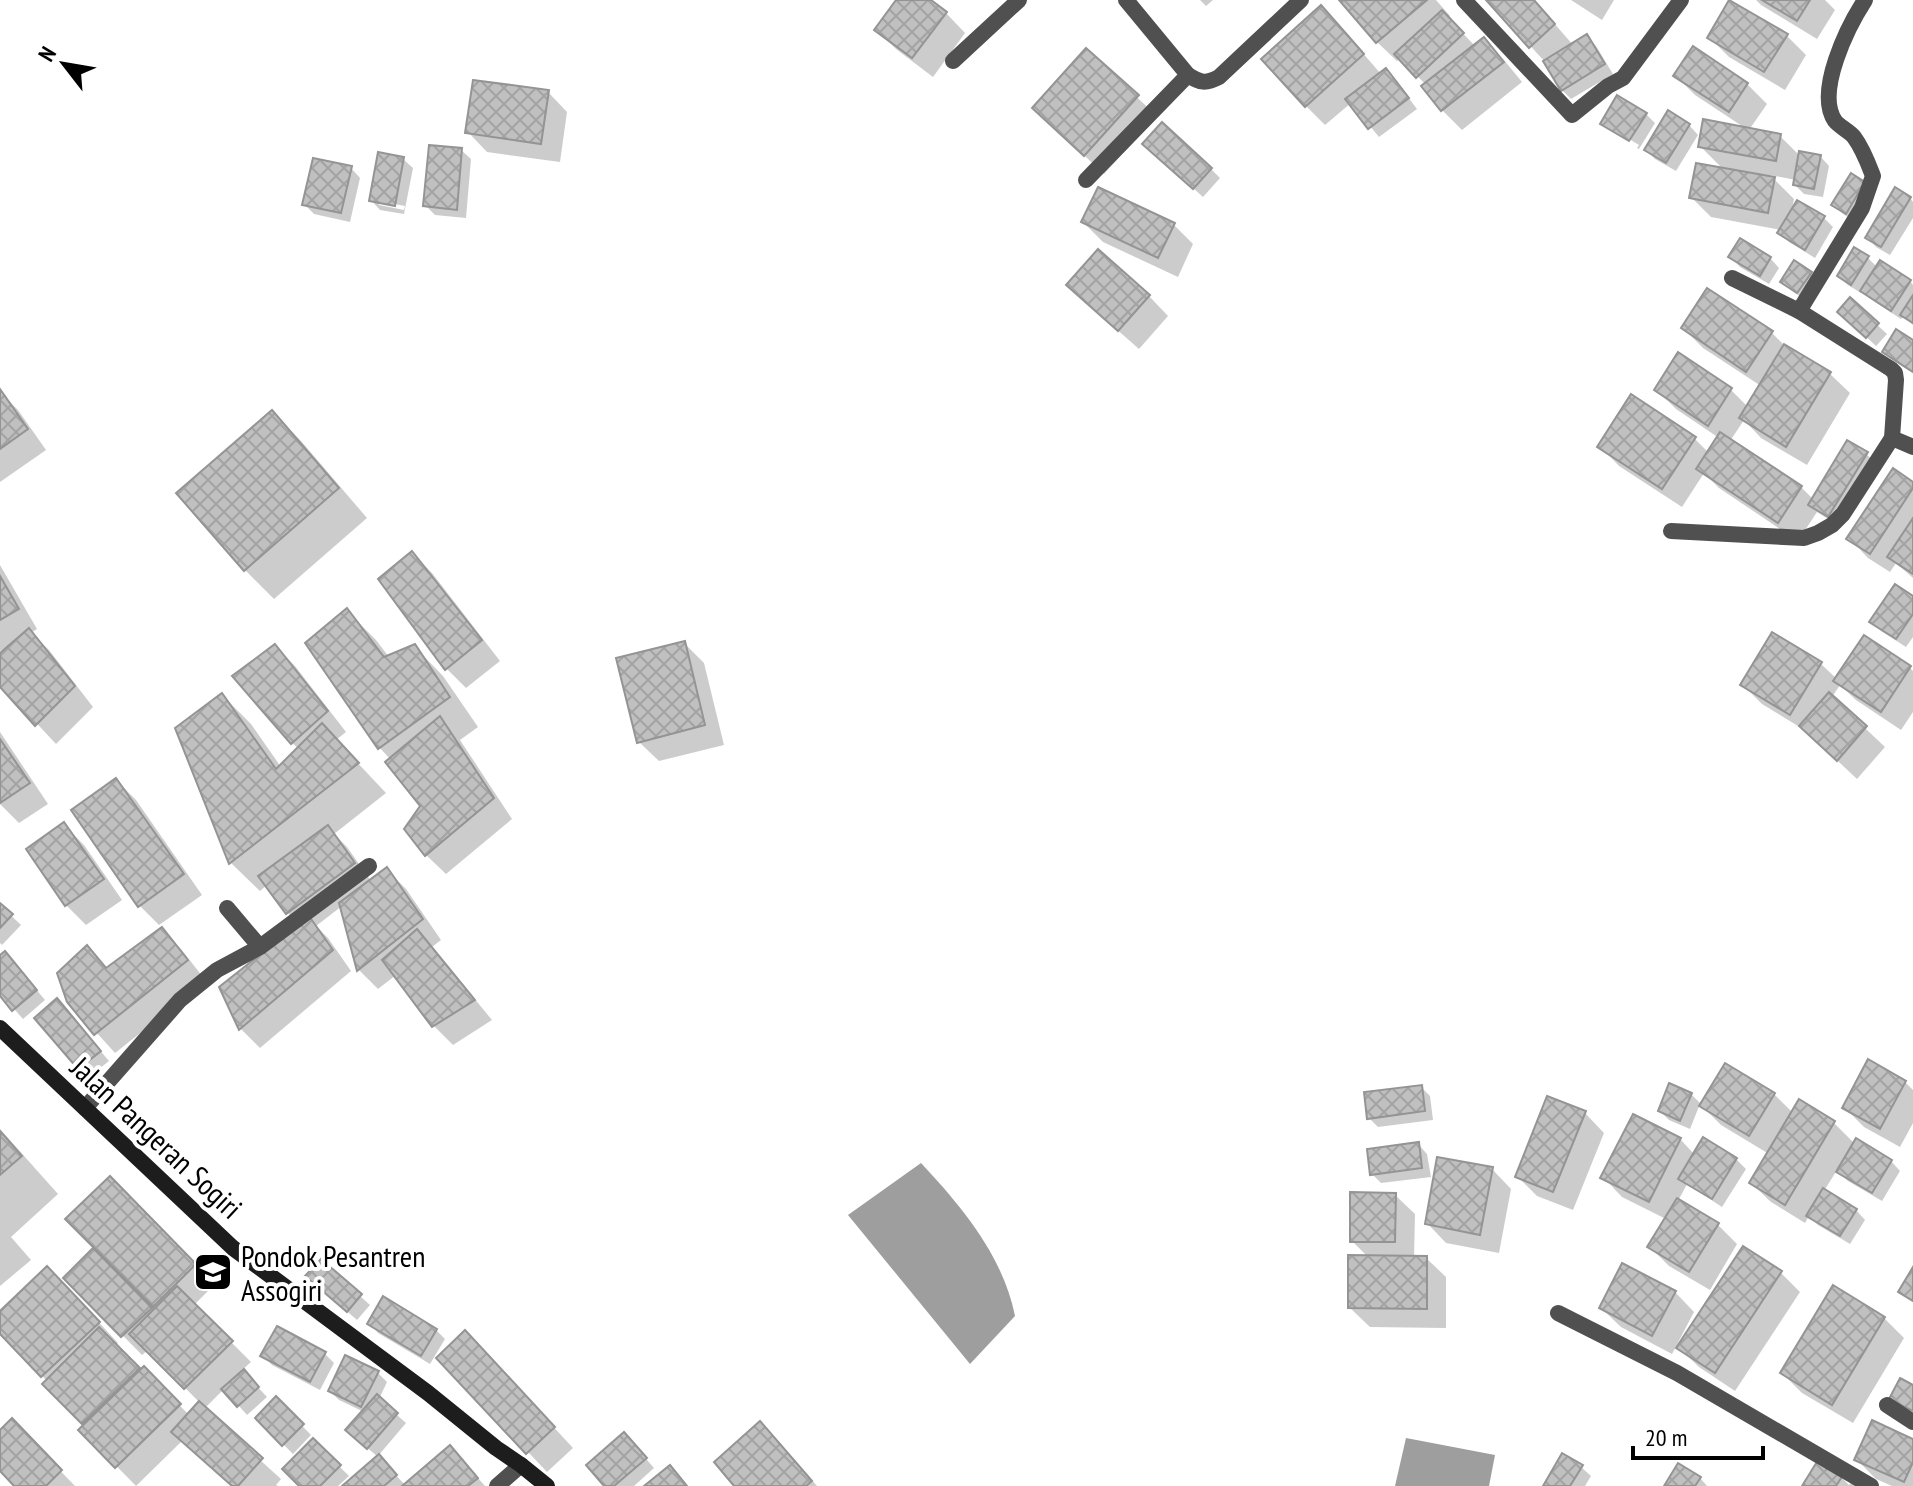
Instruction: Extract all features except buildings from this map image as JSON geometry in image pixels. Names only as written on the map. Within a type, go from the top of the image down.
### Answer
[{"type":"street","points":[[953,61],[1019,0]]},
{"type":"street","points":[[1126,0],[1188,75],[1199,82],[1209,82],[1219,77],[1301,0]]},
{"type":"street","points":[[1464,0],[1572,115],[1623,78],[1681,0]]},
{"type":"street","points":[[1799,311],[1862,208],[1873,176],[1853,136],[1834,120],[1827,93],[1838,52],[1865,0]]},
{"type":"street","points":[[1086,180],[1188,75]]},
{"type":"street","points":[[1671,531],[1785,538],[1804,538],[1818,533],[1843,514],[1892,438],[1896,380],[1891,369],[1799,311],[1732,278]]},
{"type":"street","points":[[1892,438],[1913,447]]},
{"type":"street","points":[[85,1108],[180,1000],[217,970],[260,947],[369,866]]},
{"type":"street","points":[[227,908],[260,947]]},
{"type":"street","name":"Jalan Pangeran Sogiri","points":[[0,1028],[233,1248],[547,1486]]},
{"type":"street","points":[[1558,1313],[1677,1373],[1871,1486]]},
{"type":"street","points":[[1887,1405],[1913,1422]]},
{"type":"street","points":[[497,1486],[521,1465]]},
{"type":"shaded area","points":[[921,1163],[966,1215],[991,1253],[1015,1316],[970,1364],[848,1215]]},
{"type":"shaded area","points":[[1406,1438],[1495,1455],[1489,1486],[1395,1486]]},
{"type":"place","name":"Pondok Pesantren Assogiri","points":[[213,1272]]}]
